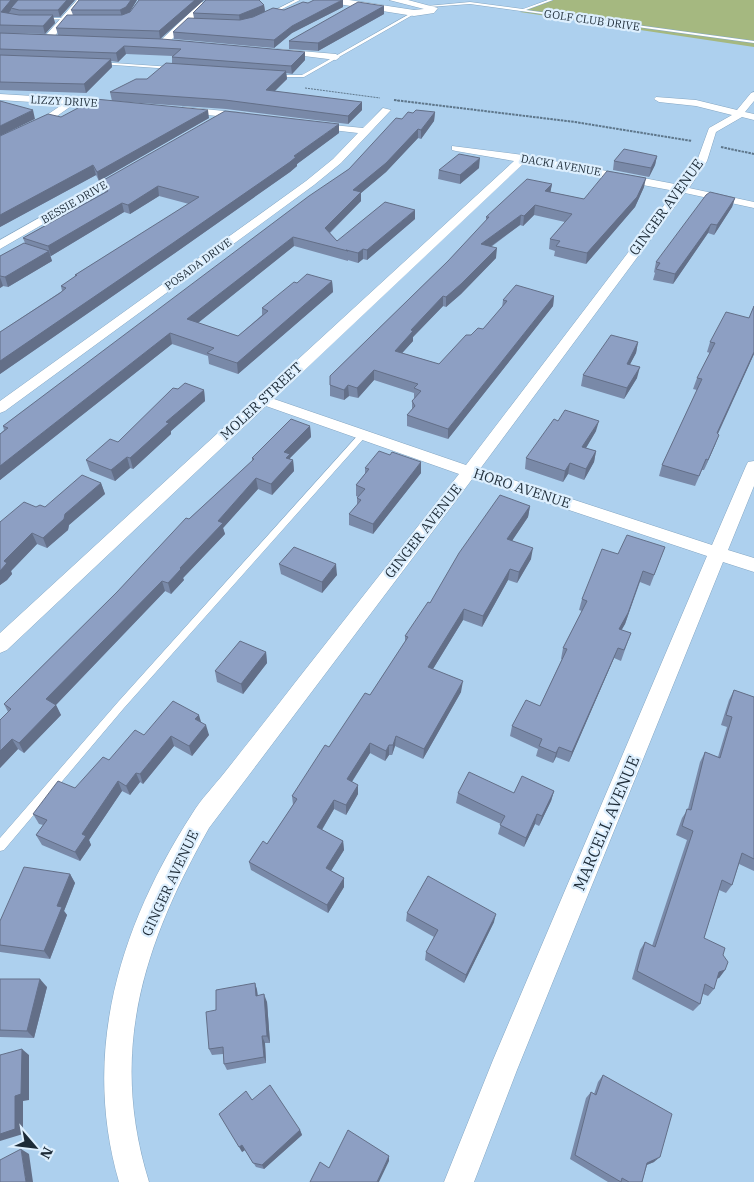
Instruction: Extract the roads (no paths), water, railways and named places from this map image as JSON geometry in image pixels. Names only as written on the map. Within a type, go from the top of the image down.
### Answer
[{"type":"street","points":[[49,38],[68,21],[81,0]]},
{"type":"street","points":[[332,0],[414,13],[431,11],[433,8],[394,0]]},
{"type":"street","points":[[163,42],[186,23],[204,4]]},
{"type":"street","points":[[343,12],[359,4]]},
{"type":"street","points":[[39,37],[59,38]]},
{"type":"street","points":[[153,42],[172,43]]},
{"type":"street","points":[[278,51],[290,42]]},
{"type":"street","points":[[269,50],[336,57]]},
{"type":"street","name":"GINGER AVENUE","points":[[134,1182],[122,1139],[118,1064],[127,990],[149,920],[200,820],[470,471],[681,190],[702,161],[712,130],[738,115],[754,95]]},
{"type":"street","name":"LIZZY DRIVE","points":[[0,97],[129,105]]},
{"type":"street","points":[[659,99],[696,103],[738,115],[754,117]]},
{"type":"street","points":[[0,142],[61,111],[72,100]]},
{"type":"street","points":[[177,109],[254,117]]},
{"type":"street","name":"POSADA DRIVE","points":[[0,408],[310,183],[337,160],[386,110]]},
{"type":"street","points":[[209,123],[226,114]]},
{"type":"street","points":[[300,123],[366,131]]},
{"type":"street","name":"DACKI AVENUE","points":[[456,148],[523,158],[754,205]]},
{"type":"street","name":"MOLER STREET","points":[[0,645],[523,158]]},
{"type":"street","name":"BESSIE DRIVE","points":[[0,245],[134,167]]},
{"type":"street","name":"HORO AVENUE","points":[[262,400],[362,436],[754,565]]},
{"type":"street","name":"MARCELL AVENUE","points":[[459,1182],[510,1052],[754,466]]},
{"type":"lane","points":[[260,18],[298,0]]},
{"type":"lane","points":[[522,10],[551,0]]},
{"type":"lane","name":"GOLF CLUB DRIVE","points":[[429,6],[470,3],[754,42]]},
{"type":"lane","points":[[273,76],[298,77],[414,13]]},
{"type":"lane","points":[[39,20],[68,21]]},
{"type":"lane","points":[[97,63],[175,68]]},
{"type":"lane","points":[[0,846],[121,705],[362,436]]}]
